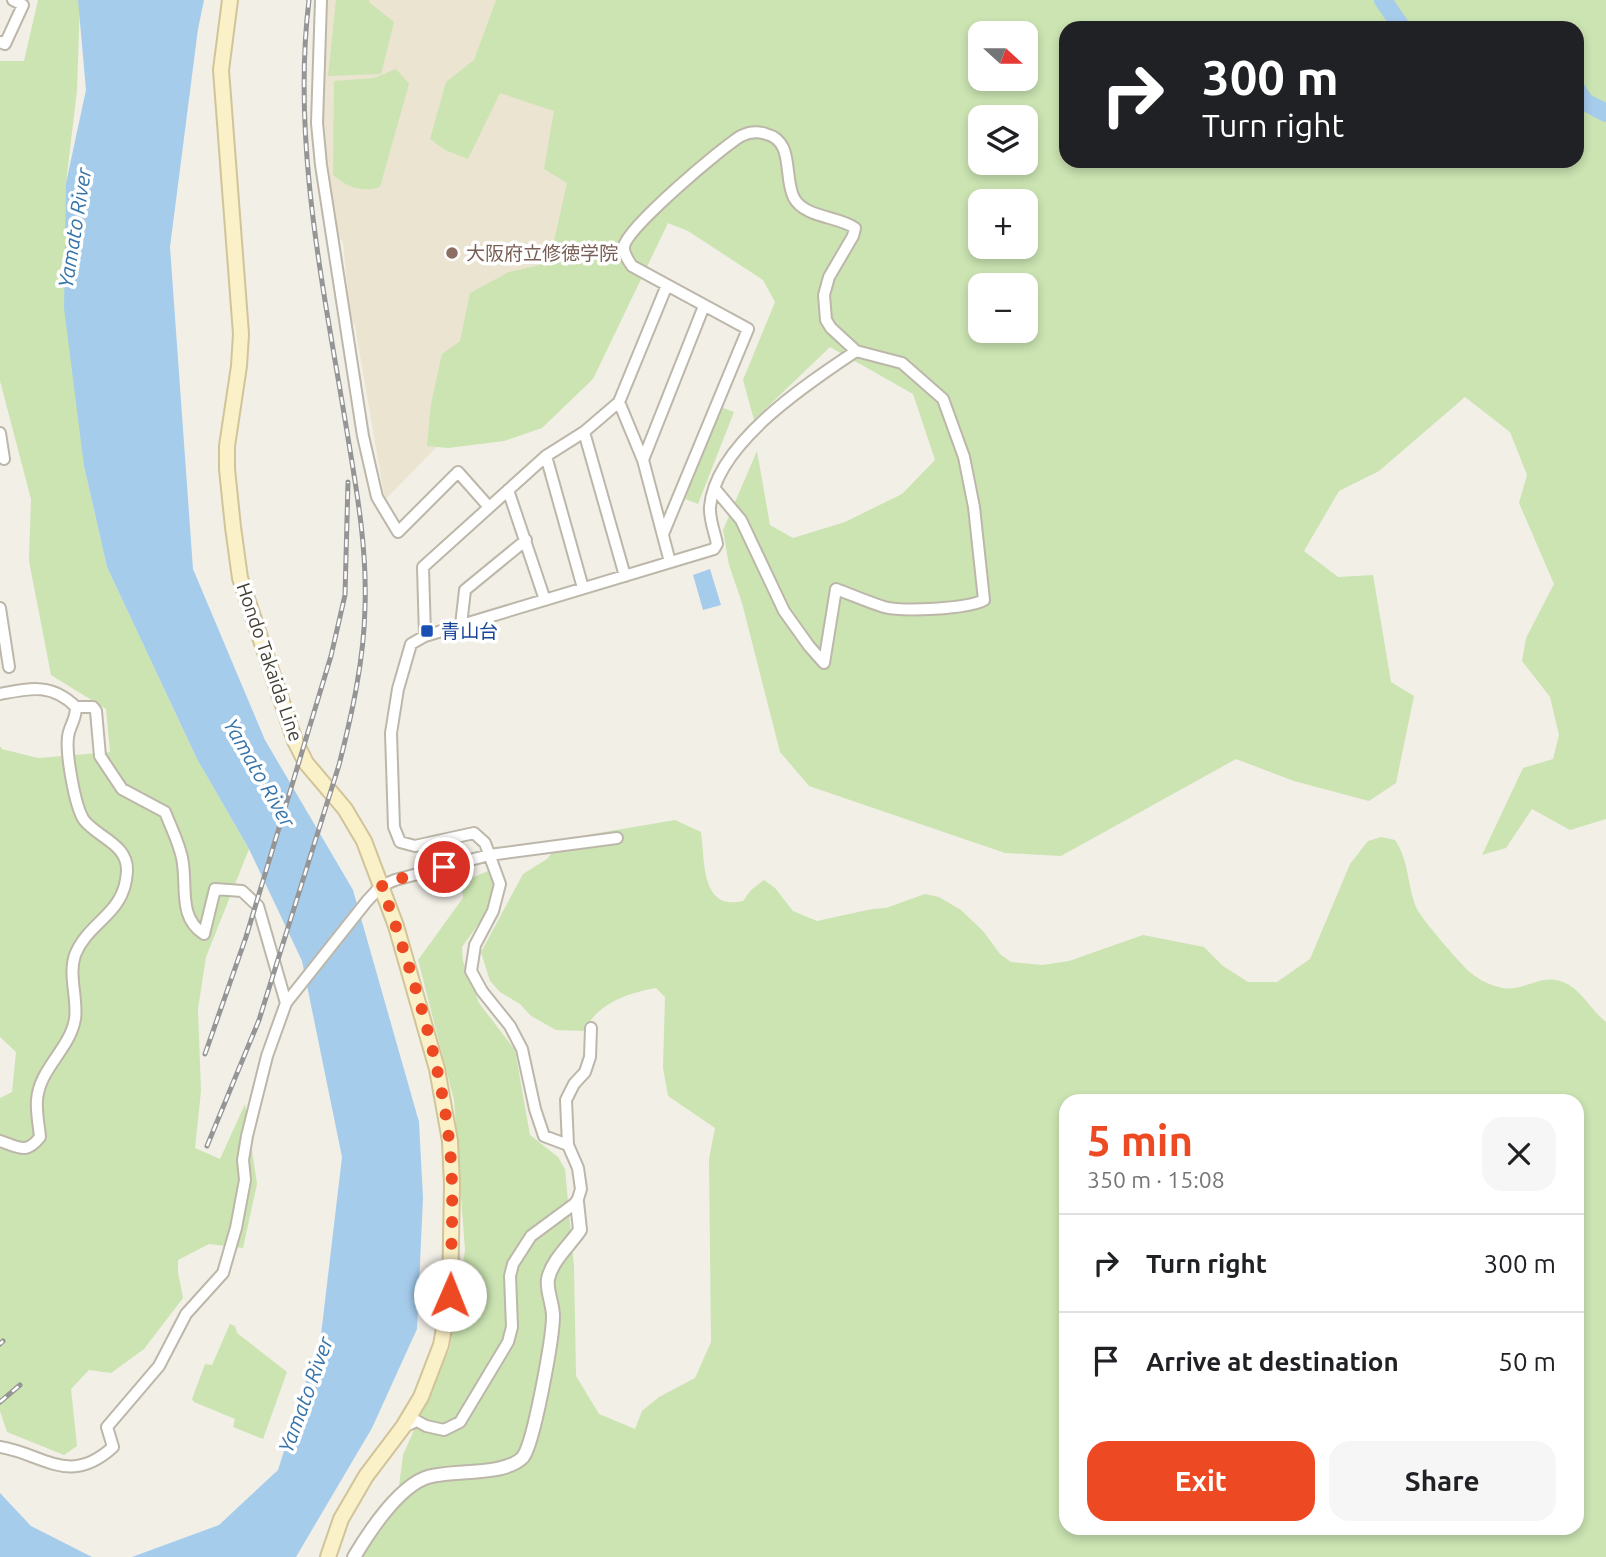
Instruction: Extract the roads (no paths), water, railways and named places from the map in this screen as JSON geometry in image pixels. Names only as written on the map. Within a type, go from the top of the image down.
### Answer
[{"type":"main road","name":"Hondo Takaida Line","points":[[230,0],[221,70],[241,334],[227,446],[227,470],[240,578],[295,741],[306,763],[345,809],[364,841],[382,886],[437,1069],[450,1141],[450,1295],[441,1345],[421,1397],[403,1427],[366,1476],[341,1519],[328,1557]]},
{"type":"street","points":[[0,42],[5,44],[23,5],[13,0]]},
{"type":"street","points":[[321,0],[317,123],[321,165],[363,436],[377,497],[398,532],[458,472],[489,507]]},
{"type":"street","points":[[663,534],[748,329],[632,266],[625,255],[624,246],[633,232],[694,173],[740,137],[752,132],[769,134],[780,140],[785,151],[789,179],[799,205],[846,222],[855,228],[829,277],[824,295],[824,312],[831,328],[856,351],[902,363],[943,399],[964,457],[974,507],[984,600],[939,608],[886,608],[836,589],[824,663],[784,611],[741,520],[715,489]]},
{"type":"street","points":[[425,636],[423,567],[546,456],[584,432],[619,402],[667,285]]},
{"type":"street","points":[[642,460],[705,306]]},
{"type":"street","points":[[568,1145],[544,1136],[535,1109],[522,1049],[510,1026],[482,991],[471,971],[475,945],[493,911],[500,884],[485,843],[474,833],[415,846],[400,842],[394,827],[391,733],[398,689],[411,644],[425,636],[714,549],[717,544],[710,508],[726,462],[753,428],[856,351]]},
{"type":"street","points":[[619,402],[642,460],[670,562]]},
{"type":"street","points":[[584,432],[625,576]]},
{"type":"street","points":[[1,439],[4,460]]},
{"type":"street","points":[[546,456],[583,588]]},
{"type":"street","points":[[508,490],[544,600]]},
{"type":"street","points":[[461,625],[465,590],[526,540]]},
{"type":"street","points":[[0,608],[9,667]]},
{"type":"street","points":[[0,694],[34,688],[47,689],[68,699],[76,707],[76,719],[69,733],[66,755],[84,820],[124,855],[127,868],[124,892],[113,909],[84,939],[75,957],[75,1019],[66,1044],[46,1073],[37,1099],[40,1137],[32,1147],[26,1149],[0,1141]]},
{"type":"street","points":[[76,707],[93,706],[96,711],[100,756],[122,789],[165,812],[182,858],[185,906],[191,923],[204,934],[215,889],[242,891],[258,906],[289,1000]]},
{"type":"street","points":[[0,1447],[63,1466],[82,1465],[113,1447],[107,1427],[159,1366],[186,1314],[223,1273],[243,1190],[243,1160],[247,1136],[267,1056],[289,1000],[367,901],[382,886],[395,880],[489,855],[617,838]]},
{"type":"street","points":[[354,1557],[374,1526],[413,1485],[437,1475],[454,1475],[511,1464],[521,1459],[528,1450],[536,1423],[553,1317],[548,1279],[558,1258],[580,1230],[577,1202],[582,1189],[578,1168],[568,1145],[566,1100],[574,1084],[585,1072],[590,1057],[591,1028]]},
{"type":"street","points":[[403,1427],[417,1421],[444,1430],[460,1422],[508,1342],[512,1327],[510,1276],[513,1264],[531,1236],[577,1202]]},
{"type":"water","name":"Yamato River","points":[[78,0],[204,0],[170,247],[193,569],[265,740],[353,890],[419,1122],[423,1198],[417,1329],[372,1428],[296,1557],[132,1557],[219,1525],[278,1470],[321,1335],[342,1157],[302,961],[249,849],[197,759],[107,567],[84,466],[64,308],[66,183],[86,90]]},
{"type":"water","points":[[710,569],[721,605],[703,610],[693,575]]},
{"type":"water","points":[[0,1493],[31,1526],[92,1557],[0,1557]]},
{"type":"waterway","points":[[1383,0],[1397,21]]},
{"type":"waterway","points":[[1584,100],[1606,113]]},
{"type":"railway","points":[[207,1146],[259,1020],[339,765],[356,687],[364,627],[365,566],[361,525],[321,279],[308,167],[304,111],[309,0]]},
{"type":"railway","points":[[205,1054],[246,937],[331,656],[345,595],[348,482]]},
{"type":"railway","points":[[0,1344],[3,1341]]},
{"type":"railway","points":[[0,1402],[20,1385]]},
{"type":"place","name":"大阪府立修徳学院","points":[[452,253]]},
{"type":"place","name":"青山台","points":[[427,631]]}]
